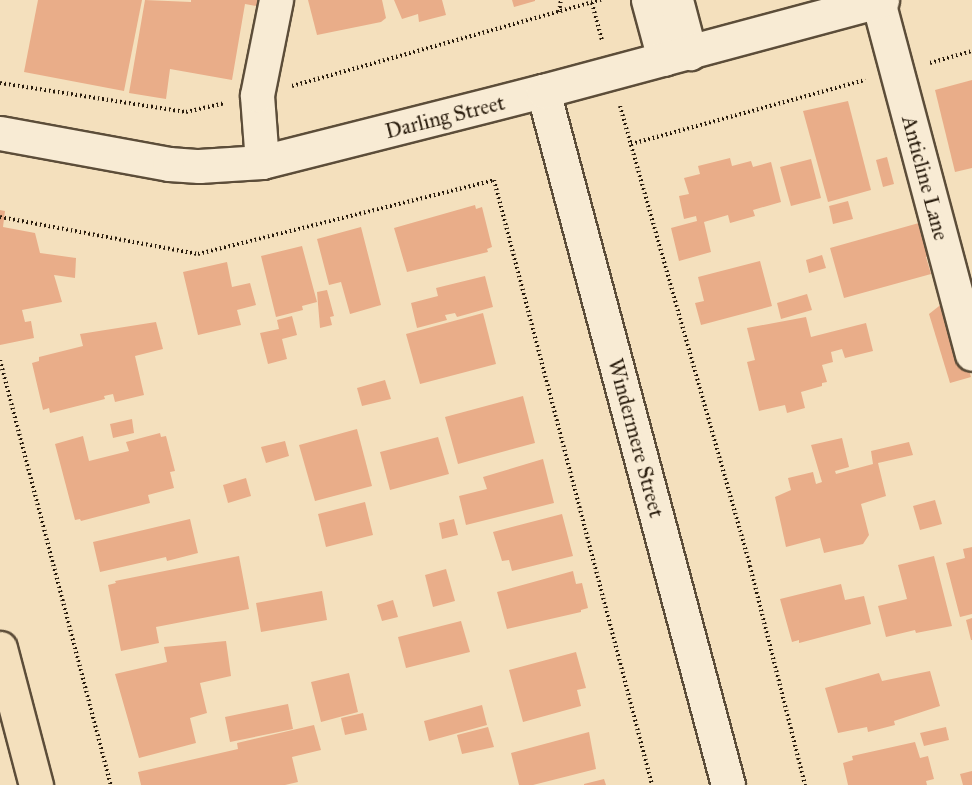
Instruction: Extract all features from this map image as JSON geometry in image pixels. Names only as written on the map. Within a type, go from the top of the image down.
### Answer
[{"type":"main road","points":[[0,648],[36,785]]},
{"type":"street","points":[[262,162],[257,95],[276,0]]},
{"type":"street","points":[[648,0],[677,56]]},
{"type":"street","points":[[676,0],[677,56]]},
{"type":"street","name":"Darling Street","points":[[0,133],[169,164],[199,166],[262,162],[543,91],[880,1]]},
{"type":"street","name":"Anticline Lane","points":[[880,1],[896,72],[972,354]]},
{"type":"street","name":"Windermere Street","points":[[543,91],[728,785]]},
{"type":"path","points":[[559,12],[561,0]]},
{"type":"path","points":[[0,82],[186,112],[257,95],[601,0]]},
{"type":"path","points":[[806,785],[750,566],[631,144],[972,51]]},
{"type":"path","points":[[0,217],[198,254],[494,180],[652,785]]},
{"type":"path","points":[[0,360],[111,785]]},
{"type":"building","points":[[38,0],[142,0],[124,91],[24,72]]},
{"type":"building","points":[[145,0],[191,2],[191,0],[264,0],[262,7],[245,4],[232,80],[170,69],[166,99],[129,93]]},
{"type":"building","points":[[308,0],[382,0],[386,18],[381,22],[317,35]]},
{"type":"building","points":[[394,0],[442,0],[446,15],[419,22],[418,14],[402,19]]},
{"type":"building","points":[[512,0],[535,0],[535,1],[514,7]]},
{"type":"building","points":[[972,80],[972,168],[955,172],[935,90]]},
{"type":"building","points":[[848,101],[871,190],[828,202],[803,111]]},
{"type":"building","points":[[887,157],[894,184],[883,187],[876,160]]},
{"type":"building","points":[[730,158],[732,166],[751,161],[753,167],[771,162],[781,202],[753,210],[755,216],[730,223],[728,215],[704,222],[711,252],[679,261],[671,228],[697,221],[696,216],[684,219],[679,196],[689,194],[684,178],[700,174],[698,166]]},
{"type":"building","points":[[811,159],[821,198],[791,206],[780,167]]},
{"type":"building","points":[[848,201],[853,219],[833,224],[829,206]]},
{"type":"building","points":[[475,205],[476,209],[482,207],[492,247],[487,249],[488,252],[407,272],[394,228]]},
{"type":"building","points":[[0,210],[5,211],[3,227],[35,233],[40,253],[76,258],[75,278],[54,275],[62,302],[22,310],[25,322],[31,321],[34,338],[0,345]]},
{"type":"building","points":[[926,221],[935,254],[926,257],[931,274],[844,298],[830,248]]},
{"type":"building","points":[[361,227],[381,305],[350,314],[341,282],[329,285],[317,239]]},
{"type":"building","points":[[302,246],[317,302],[302,306],[303,310],[276,317],[261,256]]},
{"type":"building","points":[[822,255],[826,268],[809,273],[806,260]]},
{"type":"building","points":[[760,261],[772,306],[701,325],[695,303],[704,301],[698,277]]},
{"type":"building","points":[[227,262],[232,287],[250,283],[256,305],[237,310],[241,325],[198,335],[183,272]]},
{"type":"building","points":[[485,276],[493,307],[457,317],[455,313],[445,315],[447,320],[417,328],[411,303],[438,296],[436,288]]},
{"type":"building","points":[[327,290],[334,316],[330,317],[332,325],[320,328],[317,292]]},
{"type":"building","points":[[807,294],[812,310],[781,319],[777,303]]},
{"type":"building","points":[[948,299],[971,377],[950,383],[929,314]]},
{"type":"building","points":[[483,313],[496,364],[420,384],[406,334]]},
{"type":"building","points":[[292,316],[297,335],[282,339],[287,359],[268,364],[260,333],[279,329],[277,320]]},
{"type":"building","points":[[806,317],[811,337],[866,323],[873,351],[845,358],[842,349],[831,352],[833,362],[822,365],[827,382],[822,383],[822,386],[801,392],[805,408],[787,413],[785,405],[759,411],[747,362],[755,360],[747,328]]},
{"type":"building","points":[[156,322],[163,349],[135,356],[144,395],[115,402],[113,394],[104,396],[105,399],[50,413],[49,408],[43,410],[32,363],[39,361],[39,357],[83,346],[80,334]]},
{"type":"building","points":[[385,380],[391,399],[362,406],[357,388]]},
{"type":"building","points":[[523,396],[535,443],[458,464],[445,417]]},
{"type":"building","points":[[132,419],[134,433],[113,438],[110,424]]},
{"type":"building","points":[[357,429],[372,486],[315,501],[299,445]]},
{"type":"building","points":[[160,433],[161,437],[166,436],[175,471],[170,472],[174,488],[148,495],[150,503],[81,521],[80,519],[75,520],[55,444],[83,436],[89,461],[129,451],[126,442]]},
{"type":"building","points":[[438,437],[449,474],[390,490],[380,452]]},
{"type":"building","points":[[842,438],[849,467],[835,471],[836,474],[873,464],[871,451],[909,442],[913,455],[878,463],[886,496],[861,504],[869,535],[863,544],[824,553],[820,538],[786,547],[775,497],[791,490],[788,478],[813,472],[816,484],[822,482],[811,445]]},
{"type":"building","points":[[285,441],[289,456],[266,463],[261,447]]},
{"type":"building","points":[[543,459],[554,503],[466,525],[459,496],[487,489],[483,477]]},
{"type":"building","points":[[246,478],[251,496],[228,503],[223,485]]},
{"type":"building","points":[[935,500],[942,524],[920,530],[913,506]]},
{"type":"building","points":[[365,502],[373,535],[326,547],[318,514]]},
{"type":"building","points":[[562,514],[573,556],[512,571],[509,560],[502,561],[493,532]]},
{"type":"building","points":[[190,519],[198,553],[167,561],[166,557],[100,572],[93,542]]},
{"type":"building","points":[[454,519],[458,535],[442,539],[439,523]]},
{"type":"building","points":[[972,547],[972,614],[960,617],[946,563],[965,558],[963,549]]},
{"type":"building","points":[[239,556],[249,609],[156,627],[159,643],[121,651],[108,585],[116,583],[115,581]]},
{"type":"building","points":[[934,556],[952,626],[916,633],[915,630],[886,637],[878,606],[907,599],[898,565]]},
{"type":"building","points":[[446,569],[455,601],[433,607],[425,575]]},
{"type":"building","points":[[573,571],[576,584],[582,583],[588,608],[581,612],[507,629],[497,592]]},
{"type":"building","points":[[841,584],[845,600],[864,596],[871,624],[799,643],[799,640],[792,642],[780,599]]},
{"type":"building","points":[[322,591],[327,620],[261,632],[256,603]]},
{"type":"building","points":[[393,600],[398,617],[382,621],[377,605]]},
{"type":"building","points":[[972,618],[972,640],[971,640],[966,620]]},
{"type":"building","points":[[461,621],[470,652],[406,668],[398,637]]},
{"type":"building","points":[[226,641],[231,676],[200,683],[207,713],[190,718],[196,743],[139,758],[115,674],[167,662],[164,647]]},
{"type":"building","points":[[576,652],[586,688],[577,690],[581,706],[523,722],[509,670]]},
{"type":"building","points":[[930,671],[940,706],[894,721],[895,725],[868,732],[867,727],[838,733],[825,688],[879,673],[882,681]]},
{"type":"building","points":[[349,673],[358,712],[321,722],[311,682]]},
{"type":"building","points":[[288,704],[293,729],[230,742],[225,717]]},
{"type":"building","points":[[482,705],[487,725],[429,741],[424,721]]},
{"type":"building","points":[[363,713],[367,730],[345,735],[341,718]]},
{"type":"building","points":[[314,725],[321,750],[292,757],[298,782],[285,785],[141,785],[138,772],[238,749],[237,743]]},
{"type":"building","points":[[488,727],[494,747],[462,754],[457,735]]},
{"type":"building","points":[[946,727],[949,740],[924,746],[920,733]]},
{"type":"building","points":[[589,732],[596,769],[533,785],[519,785],[511,753]]},
{"type":"building","points":[[915,742],[920,758],[928,756],[934,779],[926,781],[927,785],[848,785],[843,763],[853,760],[852,756]]},
{"type":"building","points":[[972,771],[972,785],[963,785],[960,774]]},
{"type":"building","points":[[604,779],[606,785],[584,785],[584,784]]}]
